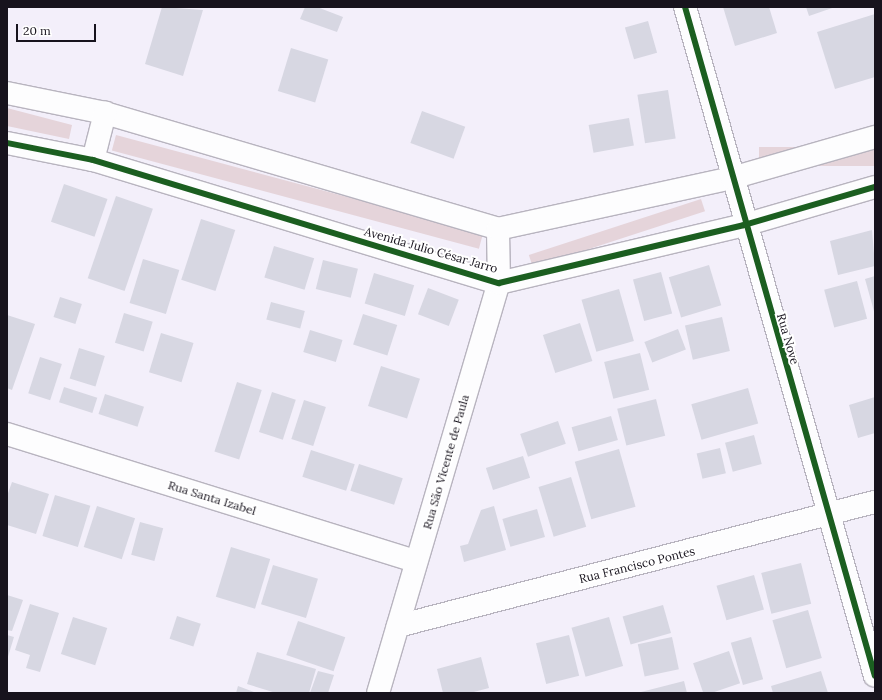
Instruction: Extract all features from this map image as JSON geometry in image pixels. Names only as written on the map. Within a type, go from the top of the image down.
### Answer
[{"type":"street","name":"Rua Nove","points":[[685,7],[744,225],[875,676]]},
{"type":"street","points":[[7,93],[105,113],[498,229],[732,178],[875,137]]},
{"type":"street","points":[[93,160],[105,113]]},
{"type":"street","name":"Avenida Julio César Jarro","points":[[7,143],[93,160],[498,283],[744,225],[875,186]]},
{"type":"street","name":"Rua São Vicente de Paula","points":[[378,693],[498,283],[498,229]]},
{"type":"street","name":"Rua Santa Izabel","points":[[7,434],[416,561]]},
{"type":"street","name":"Rua Francisco Pontes","points":[[398,626],[828,516],[875,502]]},
{"type":"shaded area","points":[[7,108],[72,125],[69,139],[7,126]]},
{"type":"shaded area","points":[[116,135],[483,233],[479,249],[112,150]]},
{"type":"shaded area","points":[[759,147],[875,147],[875,166],[759,166]]},
{"type":"shaded area","points":[[701,199],[705,211],[533,267],[529,255]]},
{"type":"building","points":[[162,7],[203,10],[183,76],[145,64]]},
{"type":"building","points":[[305,7],[317,7],[343,17],[337,32],[300,19]]},
{"type":"building","points":[[723,7],[769,7],[777,33],[735,46]]},
{"type":"building","points":[[806,7],[835,7],[809,16]]},
{"type":"building","points":[[875,14],[875,77],[835,89],[817,32]]},
{"type":"building","points":[[648,21],[657,53],[634,59],[625,28]]},
{"type":"building","points":[[291,48],[328,59],[315,102],[278,91]]},
{"type":"building","points":[[668,90],[676,138],[645,143],[637,95]]},
{"type":"building","points":[[422,111],[465,127],[454,159],[410,143]]},
{"type":"building","points":[[629,118],[634,146],[593,153],[589,125]]},
{"type":"building","points":[[64,184],[107,199],[94,237],[51,222]]},
{"type":"building","points":[[116,196],[153,209],[125,291],[88,278]]},
{"type":"building","points":[[201,219],[235,230],[215,291],[181,280]]},
{"type":"building","points":[[872,230],[875,266],[838,275],[830,241]]},
{"type":"building","points":[[274,246],[314,258],[305,290],[264,278]]},
{"type":"building","points":[[143,259],[179,270],[166,314],[130,303]]},
{"type":"building","points":[[323,260],[358,269],[351,298],[316,289]]},
{"type":"building","points":[[709,265],[721,305],[681,317],[669,277]]},
{"type":"building","points":[[661,272],[672,314],[644,321],[633,280]]},
{"type":"building","points":[[374,273],[414,285],[405,316],[365,304]]},
{"type":"building","points":[[875,276],[875,315],[865,279]]},
{"type":"building","points":[[857,281],[867,319],[834,327],[824,290]]},
{"type":"building","points":[[428,288],[459,300],[449,326],[418,314]]},
{"type":"building","points":[[619,289],[634,341],[596,352],[582,300]]},
{"type":"building","points":[[60,297],[82,304],[75,324],[54,317]]},
{"type":"building","points":[[271,302],[305,311],[300,328],[266,319]]},
{"type":"building","points":[[124,313],[153,322],[144,351],[115,343]]},
{"type":"building","points":[[363,314],[397,325],[387,356],[353,344]]},
{"type":"building","points":[[7,315],[35,324],[12,390],[7,388]]},
{"type":"building","points":[[722,317],[730,351],[693,360],[685,326]]},
{"type":"building","points":[[580,323],[592,361],[555,373],[543,335]]},
{"type":"building","points":[[678,329],[686,350],[652,362],[644,342]]},
{"type":"building","points":[[310,330],[343,340],[336,362],[303,352]]},
{"type":"building","points":[[161,333],[194,343],[182,382],[149,372]]},
{"type":"building","points":[[79,348],[105,356],[95,386],[70,379]]},
{"type":"building","points":[[640,353],[649,390],[613,399],[604,362]]},
{"type":"building","points":[[40,357],[62,364],[50,400],[28,393]]},
{"type":"building","points":[[381,366],[420,379],[407,419],[368,406]]},
{"type":"building","points":[[237,382],[262,390],[239,459],[214,451]]},
{"type":"building","points":[[64,387],[97,398],[92,413],[59,402]]},
{"type":"building","points":[[748,388],[758,424],[701,440],[691,404]]},
{"type":"building","points":[[272,392],[296,400],[283,440],[259,432]]},
{"type":"building","points":[[105,394],[144,407],[138,427],[99,414]]},
{"type":"building","points":[[875,397],[875,433],[858,438],[849,405]]},
{"type":"building","points":[[656,399],[665,436],[626,446],[617,409]]},
{"type":"building","points":[[304,400],[326,407],[313,446],[291,439]]},
{"type":"building","points":[[611,416],[618,440],[578,451],[572,427]]},
{"type":"building","points":[[558,421],[566,444],[528,457],[520,434]]},
{"type":"building","points":[[754,435],[762,464],[733,472],[725,443]]},
{"type":"building","points":[[720,448],[726,473],[702,479],[697,453]]},
{"type":"building","points":[[619,449],[636,507],[591,519],[575,462]]},
{"type":"building","points":[[311,450],[355,464],[346,491],[302,477]]},
{"type":"building","points":[[523,456],[530,478],[493,490],[486,468]]},
{"type":"building","points":[[359,464],[403,478],[394,505],[350,491]]},
{"type":"building","points":[[571,477],[586,527],[554,537],[538,487]]},
{"type":"building","points":[[12,482],[49,494],[36,534],[7,525],[7,496]]},
{"type":"building","points":[[55,495],[90,506],[78,547],[42,536]]},
{"type":"building","points":[[97,506],[135,518],[122,559],[84,547]]},
{"type":"building","points":[[494,506],[506,550],[464,562],[460,546],[468,544],[481,510]]},
{"type":"building","points":[[537,509],[545,537],[510,547],[502,519]]},
{"type":"building","points":[[140,522],[163,528],[154,561],[131,555]]},
{"type":"building","points":[[231,547],[270,559],[255,609],[216,597]]},
{"type":"building","points":[[801,563],[811,604],[771,614],[761,573]]},
{"type":"building","points":[[273,565],[318,579],[306,618],[261,604]]},
{"type":"building","points":[[754,575],[764,610],[726,620],[717,586]]},
{"type":"building","points":[[7,595],[23,600],[12,631],[7,630]]},
{"type":"building","points":[[30,604],[59,613],[40,672],[26,668],[30,655],[15,650]]},
{"type":"building","points":[[663,605],[671,633],[631,644],[623,617]]},
{"type":"building","points":[[808,610],[822,658],[786,668],[772,620]]},
{"type":"building","points":[[177,616],[201,624],[193,647],[170,639]]},
{"type":"building","points":[[73,617],[107,628],[95,665],[61,654]]},
{"type":"building","points":[[609,617],[623,666],[586,677],[572,628]]},
{"type":"building","points":[[298,621],[345,637],[334,671],[286,655]]},
{"type":"building","points":[[7,635],[14,637],[7,660]]},
{"type":"building","points":[[569,635],[579,676],[546,684],[536,643]]},
{"type":"building","points":[[672,637],[679,669],[645,677],[638,644]]},
{"type":"building","points":[[751,637],[763,679],[743,685],[731,643]]},
{"type":"building","points":[[729,651],[740,683],[711,693],[703,693],[693,663]]},
{"type":"building","points":[[257,652],[316,669],[309,693],[276,693],[247,684]]},
{"type":"building","points":[[481,657],[489,688],[470,693],[443,693],[437,669]]},
{"type":"building","points":[[318,671],[334,675],[328,693],[310,693]]},
{"type":"building","points":[[821,671],[828,693],[773,693],[771,686]]},
{"type":"building","points":[[684,681],[687,693],[641,693],[641,692]]},
{"type":"building","points":[[238,686],[257,693],[236,693]]},
{"type":"cycle path","points":[[685,7],[875,676]]},
{"type":"cycle path","points":[[7,143],[93,160],[499,283],[744,225],[875,187]]}]
